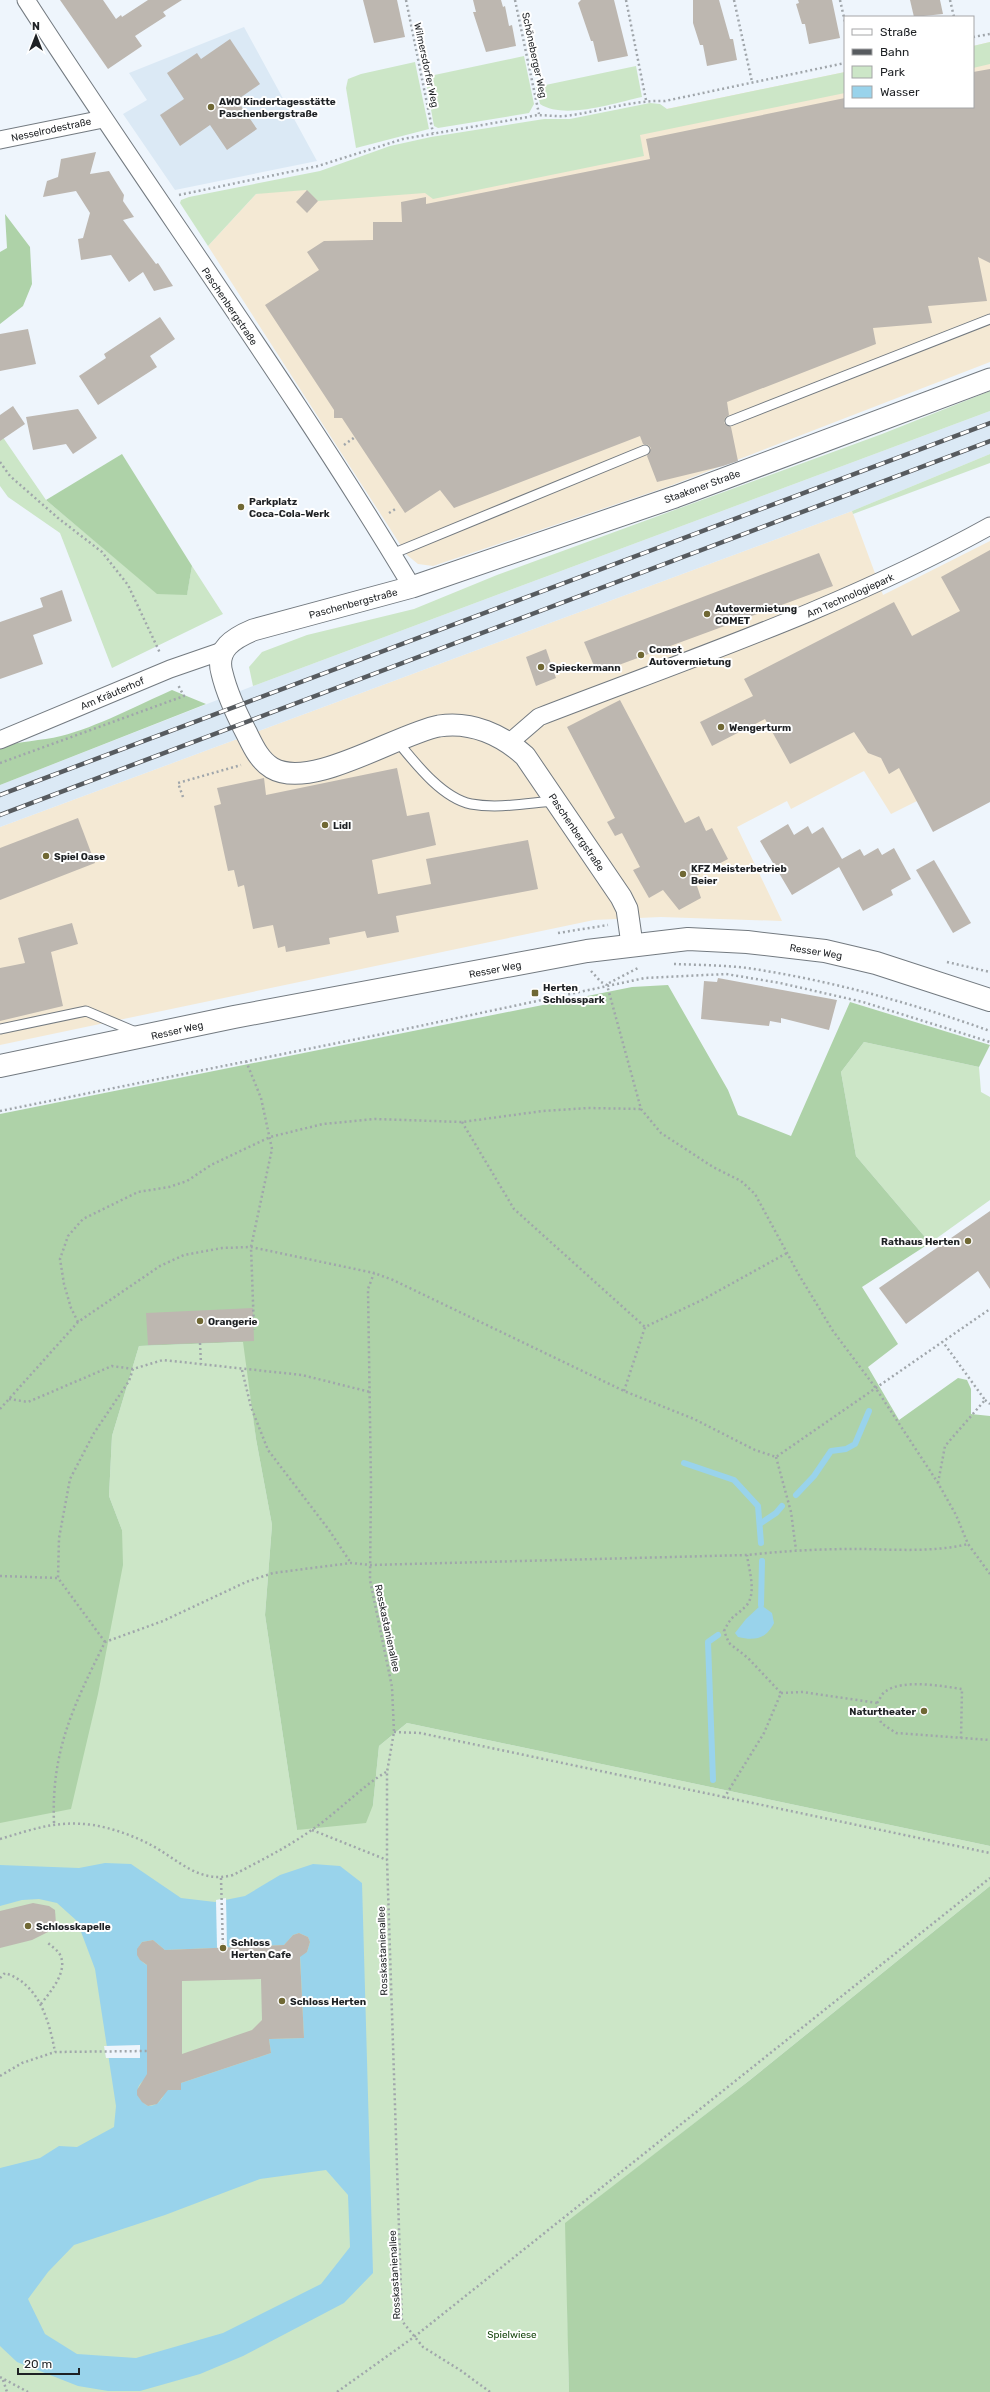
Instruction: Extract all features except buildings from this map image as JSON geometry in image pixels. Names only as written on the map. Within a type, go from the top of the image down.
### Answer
[{"type":"main road","name":"Resser Weg","points":[[0,1066],[147,1037],[234,1017],[587,951],[632,944],[688,939],[747,942],[825,950],[876,963],[990,1000]]},
{"type":"street","name":"Paschenbergstraße","points":[[26,0],[103,119],[333,461],[412,588],[253,630],[234,638],[220,659],[225,688],[259,757],[273,768],[284,773],[312,772],[440,726],[461,726],[485,730],[510,742],[525,756],[621,897],[626,909],[632,944]]},
{"type":"street","name":"Nesselrodestraße","points":[[0,140],[103,119]]},
{"type":"street","name":"Staakener Straße","points":[[412,588],[675,497],[990,379]]},
{"type":"street","name":"Am Technologiepark","points":[[510,742],[539,717],[833,604],[957,545],[990,526]]},
{"type":"street","name":"Am Kräuterhof","points":[[0,740],[170,669],[225,650]]},
{"type":"lane","points":[[730,421],[990,320]]},
{"type":"lane","points":[[392,554],[645,450]]},
{"type":"lane","points":[[397,741],[422,770],[443,790],[470,804],[492,806],[557,801]]},
{"type":"lane","points":[[0,1029],[86,1011],[147,1037]]},
{"type":"path","name":"Wilmersdorfer Weg","points":[[406,0],[433,133]]},
{"type":"path","name":"Schöneberger Weg","points":[[515,0],[539,114]]},
{"type":"path","points":[[626,0],[646,100]]},
{"type":"path","points":[[734,0],[752,82]]},
{"type":"path","points":[[950,0],[954,16]]},
{"type":"path","points":[[841,1],[844,17]]},
{"type":"path","points":[[974,37],[990,34]]},
{"type":"path","points":[[158,199],[318,166],[364,150],[433,133],[539,114],[563,116],[646,100],[665,101],[844,63]]},
{"type":"path","points":[[345,444],[355,438]]},
{"type":"path","points":[[0,462],[10,476],[58,518],[102,552],[128,585],[148,630],[184,696],[0,763]]},
{"type":"path","points":[[183,797],[178,783],[244,764],[259,757]]},
{"type":"path","points":[[668,964],[746,968],[809,979],[950,1017],[990,1032]]},
{"type":"path","points":[[607,985],[619,976],[644,966]]},
{"type":"path","points":[[0,1110],[382,1034],[645,978],[726,974],[780,982],[862,1002],[990,1042]]},
{"type":"path","points":[[607,985],[641,1109],[660,1133],[713,1167],[741,1181],[755,1194],[833,1331],[875,1387],[938,1483],[956,1515],[968,1544],[990,1574]]},
{"type":"path","points":[[246,1061],[261,1098],[272,1149],[251,1247],[254,1330]]},
{"type":"path","points":[[78,1322],[71,1308],[64,1284],[60,1259],[68,1236],[83,1219],[138,1192],[169,1188],[187,1181],[212,1165],[270,1137],[322,1124],[375,1119],[462,1122],[542,1111],[588,1108],[641,1109]]},
{"type":"path","points":[[462,1122],[514,1209],[645,1327]]},
{"type":"path","points":[[0,1409],[78,1322],[160,1266],[184,1255],[222,1248],[251,1247],[374,1273],[393,1280],[624,1391],[694,1419],[755,1450],[776,1457]]},
{"type":"path","points":[[624,1391],[645,1327],[702,1300],[787,1252]]},
{"type":"path","name":"Rosskastanienallee","points":[[374,1273],[368,1289],[370,1392],[370,1580],[373,1603],[392,1687],[394,1732],[387,1772],[387,1860],[402,2321],[423,2347],[460,2370],[490,2392]]},
{"type":"path","points":[[776,1457],[875,1387],[990,1309]]},
{"type":"path","points":[[943,1342],[985,1400],[990,1404]]},
{"type":"path","points":[[200,1343],[201,1364]]},
{"type":"path","points":[[10,1399],[28,1402],[112,1366],[133,1369],[163,1360],[242,1370],[302,1375],[370,1392]]},
{"type":"path","points":[[105,1642],[58,1578],[59,1538],[70,1479],[79,1458],[128,1381],[133,1369]]},
{"type":"path","points":[[242,1370],[251,1407],[268,1450],[329,1530],[352,1563]]},
{"type":"path","points":[[938,1483],[945,1446],[985,1400]]},
{"type":"path","points":[[776,1457],[791,1512],[796,1550]]},
{"type":"path","points":[[54,1823],[54,1790],[62,1741],[75,1703],[105,1642],[163,1621],[246,1582],[266,1576],[352,1563],[371,1565],[748,1555],[796,1550],[913,1550],[953,1548],[968,1544]]},
{"type":"path","points":[[748,1555],[752,1595],[746,1606],[731,1616],[724,1631],[729,1642],[748,1658],[782,1693],[803,1692],[877,1703]]},
{"type":"path","points":[[0,1576],[58,1578]]},
{"type":"path","points":[[961,1738],[962,1689],[931,1685],[900,1685],[885,1691],[877,1703],[881,1723],[896,1733],[961,1738],[990,1740]]},
{"type":"path","points":[[724,1798],[764,1733],[782,1693]]},
{"type":"path","points":[[394,1732],[420,1733],[990,1853]]},
{"type":"path","points":[[0,1839],[54,1823],[94,1826],[112,1830],[150,1844],[187,1869],[204,1877],[221,1878],[233,1876],[312,1830],[338,1811],[371,1781],[387,1772]]},
{"type":"path","points":[[312,1830],[387,1860]]},
{"type":"path","points":[[221,1878],[223,1948]]},
{"type":"path","points":[[337,2392],[414,2337],[990,1878]]},
{"type":"path","points":[[41,2004],[58,1982],[61,1967],[60,1954],[47,1942]]},
{"type":"path","points":[[0,1978],[5,1972],[15,1976],[25,1983],[41,2004],[51,2030],[56,2052]]},
{"type":"path","points":[[0,2076],[22,2062],[56,2052],[147,2051]]},
{"type":"path","points":[[1,2378],[7,2392]]},
{"type":"path","points":[[1,2378],[28,2392]]},
{"type":"shaded area","name":"AWO Kindertagesstätte Paschenbergstraße","points":[[244,27],[317,161],[175,190],[123,114],[147,100],[129,73]]},
{"type":"shaded area","points":[[990,42],[990,362],[670,486],[433,566],[418,564],[407,555],[208,246],[256,194],[844,72],[844,108],[974,108],[974,46]]},
{"type":"shaded area","points":[[990,411],[990,454],[852,511],[0,827],[0,785],[253,686]]},
{"type":"shaded area","points":[[852,511],[883,595],[990,541],[990,802],[917,801],[891,814],[864,771],[791,809],[787,801],[737,827],[782,921],[661,917],[594,920],[0,1045],[0,827]]},
{"type":"green space","points":[[990,42],[990,64],[974,68],[974,46]]},
{"type":"green space","points":[[524,56],[534,104],[529,113],[438,128],[434,126],[425,77]]},
{"type":"green space","points":[[415,62],[429,129],[356,148],[346,88],[348,79],[361,74]]},
{"type":"green space","points":[[636,66],[642,97],[590,109],[550,109],[540,104],[536,87]]},
{"type":"green space","points":[[844,72],[844,93],[640,135],[644,156],[433,199],[425,193],[318,201],[306,190],[256,194],[208,246],[180,203],[181,200],[189,197],[320,171],[390,146],[431,137],[544,119],[570,119],[650,103],[660,104],[667,109]]},
{"type":"green space","points":[[5,214],[30,247],[32,284],[23,306],[0,324],[0,252],[7,248]]},
{"type":"green space","points":[[990,391],[990,411],[253,686],[249,667],[262,652],[307,635],[414,609],[497,575],[882,434]]},
{"type":"green space","points":[[0,433],[46,500],[157,593],[187,594],[192,566],[223,614],[112,668],[60,533],[8,497],[0,486]]},
{"type":"green space","points":[[122,454],[192,566],[187,595],[157,594],[46,500]]},
{"type":"green space","points":[[990,454],[990,463],[853,514],[852,511]]},
{"type":"green space","points":[[172,690],[206,704],[0,785],[0,747],[15,743],[53,738],[75,732]]},
{"type":"green space","points":[[668,985],[728,1090],[738,1115],[791,1136],[850,1002],[990,1045],[979,1067],[864,1042],[841,1072],[856,1156],[930,1243],[862,1287],[898,1344],[868,1367],[899,1420],[958,1378],[967,1380],[971,1389],[971,1414],[990,1416],[990,1846],[407,1723],[379,1746],[373,1805],[366,1823],[297,1830],[265,1615],[272,1525],[256,1439],[243,1342],[139,1346],[112,1436],[109,1496],[122,1530],[123,1565],[98,1694],[71,1809],[0,1823],[0,1114],[632,987]]},
{"type":"green space","points":[[864,1042],[979,1067],[981,1092],[990,1097],[990,1200],[930,1243],[856,1156],[841,1072]]},
{"type":"green space","name":"Schloss Herten","points":[[244,1342],[256,1439],[272,1525],[265,1615],[297,1830],[373,1805],[379,1746],[407,1723],[990,1846],[990,1886],[750,2080],[566,2223],[569,2392],[0,2392],[0,1823],[122,1530],[109,1496],[112,1436],[139,1346]]},
{"type":"green space","points":[[990,1886],[990,2392],[569,2392],[565,2223],[750,2080]]},
{"type":"water","points":[[761,1605],[772,1613],[774,1623],[771,1628],[764,1636],[759,1638],[750,1639],[738,1637],[735,1633],[746,1619]]},
{"type":"water","points":[[105,1863],[131,1864],[181,1898],[215,1902],[245,1896],[280,1875],[313,1864],[340,1866],[362,1883],[373,2273],[344,2303],[243,2356],[200,2374],[140,2391],[108,2391],[78,2386],[17,2362],[0,2346],[0,2168],[40,2158],[59,2146],[77,2147],[114,2127],[116,2106],[95,1969],[77,1921],[57,1903],[39,1899],[22,1900],[0,1906],[0,1865],[79,1868]],"holes":[[[299,1933],[308,1937],[310,1942],[307,1952],[300,1955],[304,2038],[269,2039],[271,2053],[181,2083],[181,2089],[166,2089],[162,2099],[155,2105],[148,2106],[144,2103],[138,2092],[140,2085],[147,2079],[147,1965],[139,1958],[137,1952],[142,1942],[153,1940],[165,1950],[284,1945],[293,1935]],[[326,2170],[348,2195],[350,2247],[321,2284],[223,2333],[136,2358],[77,2354],[45,2334],[28,2299],[48,2272],[74,2245],[165,2215],[260,2179]]]},
{"type":"pier","points":[[226,1898],[227,1947],[217,1948],[216,1900]]},
{"type":"pier","points":[[140,2045],[140,2058],[106,2058],[104,2046]]},
{"type":"waterway","points":[[796,1495],[814,1476],[831,1451],[846,1449],[855,1444],[869,1411]]},
{"type":"waterway","points":[[684,1463],[734,1480],[758,1506],[761,1543]]},
{"type":"waterway","points":[[761,1523],[776,1513],[782,1506]]},
{"type":"waterway","points":[[761,1605],[762,1561]]},
{"type":"waterway","points":[[713,1780],[708,1642],[718,1635]]},
{"type":"railway","points":[[0,795],[990,423]]},
{"type":"railway","points":[[0,815],[990,441]]},
{"type":"place","name":"AWO Kindertagesstätte Paschenbergstraße","points":[[211,107]]},
{"type":"place","name":"Parkplatz Coca-Cola-Werk","points":[[241,507]]},
{"type":"place","name":"Autovermietung COMET","points":[[707,614]]},
{"type":"place","name":"Comet Autovermietung","points":[[641,655]]},
{"type":"place","name":"Spieckermann","points":[[541,667]]},
{"type":"place","name":"Wengerturm","points":[[721,727]]},
{"type":"place","name":"Lidl","points":[[325,825]]},
{"type":"place","name":"Spiel Oase","points":[[46,856]]},
{"type":"place","name":"KFZ Meisterbetrieb Beier","points":[[683,874]]},
{"type":"place","name":"Herten Schlosspark","points":[[535,993]]},
{"type":"place","name":"Rathaus Herten","points":[[968,1241]]},
{"type":"place","name":"Orangerie","points":[[200,1321]]},
{"type":"place","name":"Naturtheater","points":[[924,1711]]},
{"type":"place","name":"Schlosskapelle","points":[[28,1926]]},
{"type":"place","name":"Schloss Herten Cafe","points":[[223,1948]]},
{"type":"place","name":"Schloss Herten","points":[[282,2001]]},
{"type":"park label","name":"Spielwiese","points":[[512,2334]]}]
